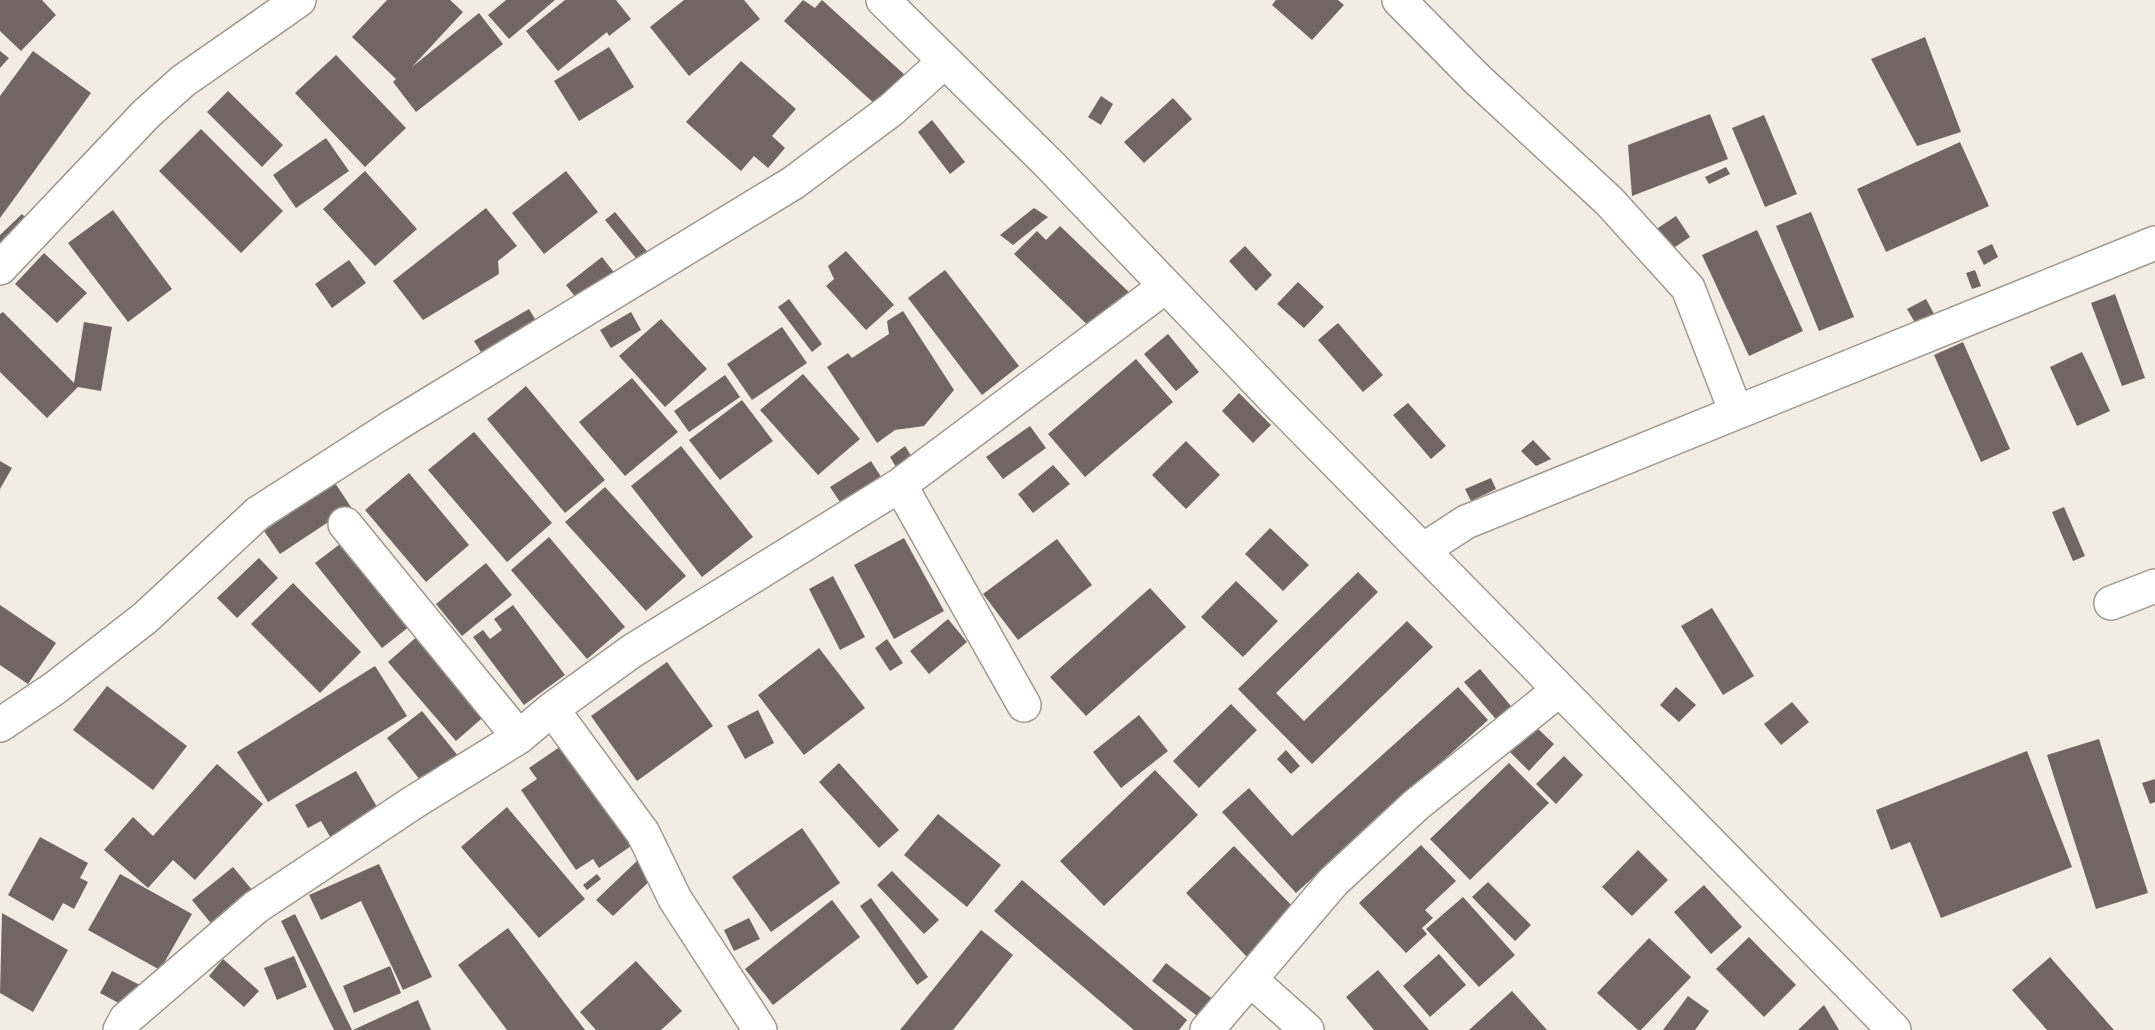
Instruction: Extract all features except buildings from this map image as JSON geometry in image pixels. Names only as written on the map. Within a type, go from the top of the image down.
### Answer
[{"type":"street","points":[[0,268],[146,114],[183,81],[299,0]]},
{"type":"street","points":[[883,0],[1166,286],[1559,690],[1663,792],[1894,1030]]},
{"type":"street","points":[[1399,0],[1477,79],[1609,201],[1688,288],[1736,412]]},
{"type":"street","points":[[0,725],[55,688],[145,618],[258,513],[404,419],[793,183],[891,110],[945,62]]},
{"type":"street","points":[[1423,550],[1466,522],[2155,243]]},
{"type":"street","points":[[120,1030],[126,1019],[256,907],[414,802],[519,737],[552,709],[632,651],[900,485],[1166,286]]},
{"type":"street","points":[[900,485],[1024,705]]},
{"type":"street","points":[[345,524],[519,737]]},
{"type":"street","points":[[2111,603],[2155,586]]},
{"type":"street","points":[[1207,1030],[1333,882],[1416,805],[1559,690]]},
{"type":"street","points":[[552,709],[643,833],[675,899],[760,1030]]},
{"type":"street","points":[[1251,981],[1307,1030]]}]
